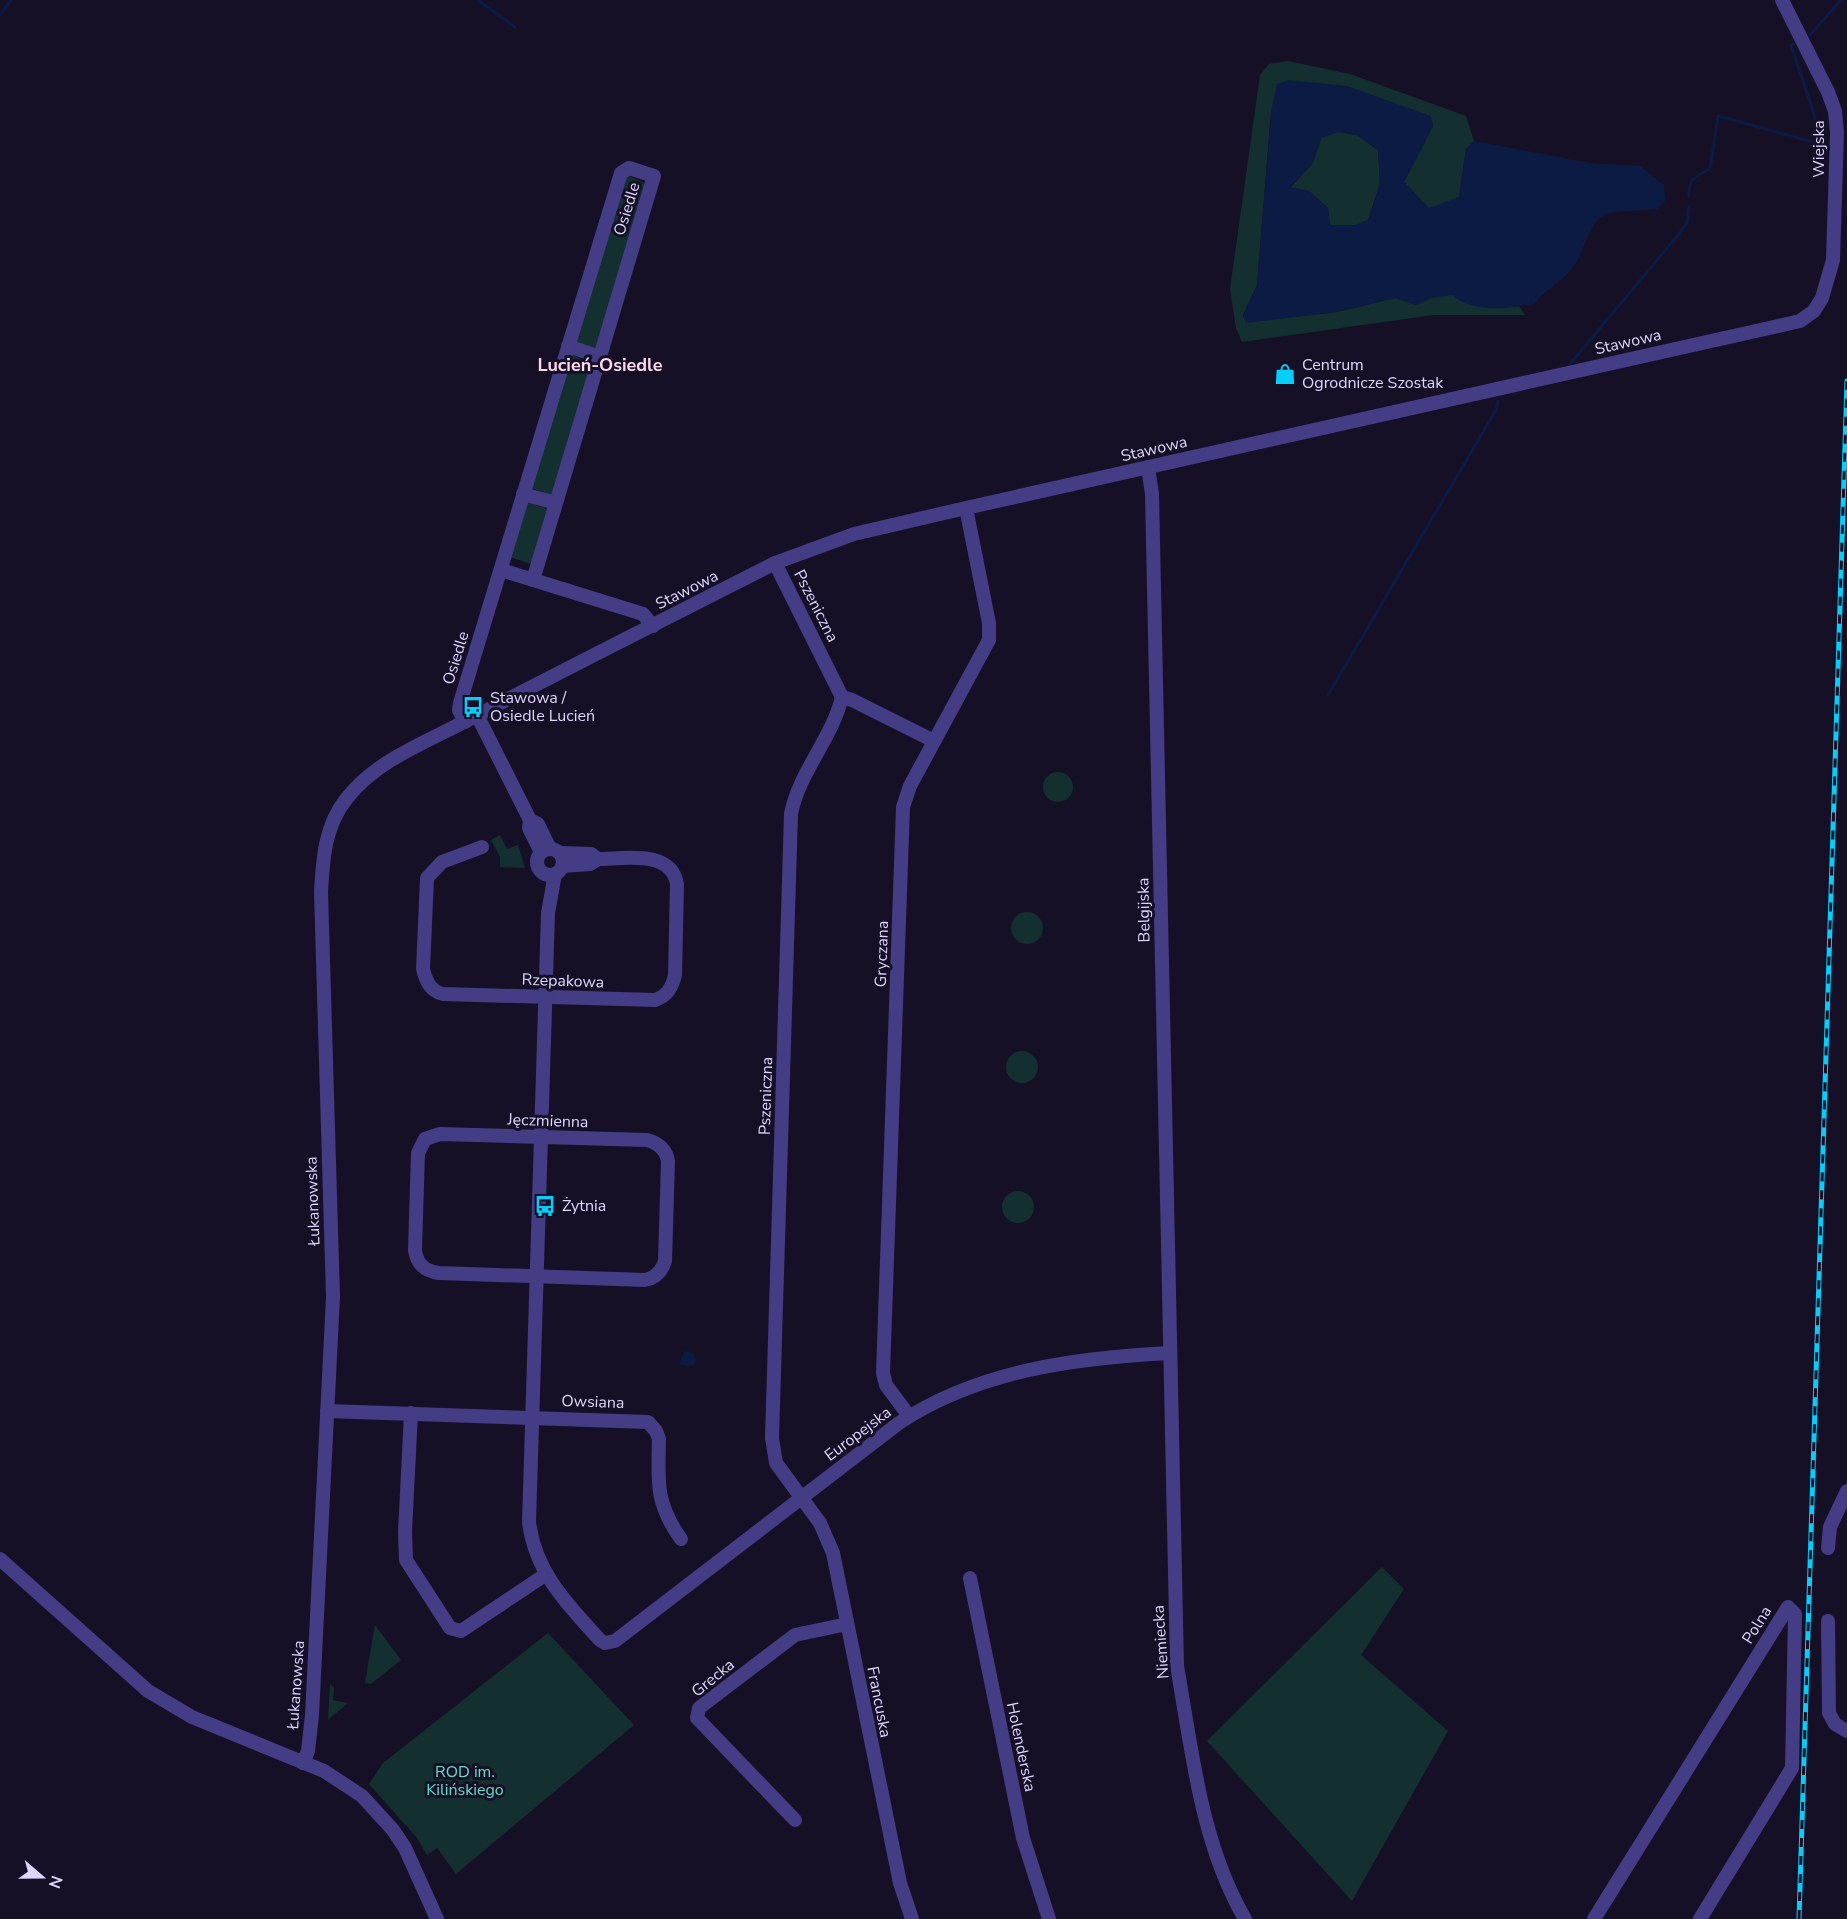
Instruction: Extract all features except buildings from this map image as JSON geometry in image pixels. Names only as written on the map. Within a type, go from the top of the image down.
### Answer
[{"type":"street","name":"Wiejska","points":[[1782,0],[1835,111],[1840,261]]},
{"type":"street","name":"Osiedle","points":[[471,718],[459,710],[460,703],[621,173],[629,168],[654,176],[532,580]]},
{"type":"street","name":"Stawowa","points":[[471,718],[775,563],[854,534],[1800,321],[1809,316],[1818,306],[1840,261]]},
{"type":"street","points":[[568,346],[600,357]]},
{"type":"street","name":"Belgijska","points":[[1148,467],[1152,506],[1170,1353]]},
{"type":"street","points":[[523,494],[556,504]]},
{"type":"street","name":"Gryczana","points":[[909,1416],[886,1385],[883,1373],[902,843],[905,797],[990,635],[966,508]]},
{"type":"street","name":"Pszeniczna","points":[[775,563],[842,697],[836,718],[796,795],[791,814],[772,1438],[776,1463],[802,1497]]},
{"type":"street","points":[[501,570],[643,614],[653,626]]},
{"type":"street","points":[[842,697],[934,741]]},
{"type":"street","points":[[411,1413],[405,1532],[406,1560],[447,1624],[453,1631],[461,1631],[545,1575],[535,1551],[529,1522],[548,913],[544,905],[552,861],[538,824],[530,820],[471,718]]},
{"type":"street","name":"Łukanowska","points":[[303,1763],[308,1751],[312,1715],[333,1297],[321,892],[326,838],[342,805],[367,778],[386,764],[471,718]]},
{"type":"street","name":"Rzepakowa","points":[[482,847],[442,862],[427,878],[425,977],[433,990],[443,994],[655,1000],[666,994],[674,982],[677,884],[673,871],[662,861],[598,859],[590,864],[552,861]]},
{"type":"street","name":"Jęczmienna","points":[[440,1134],[647,1140],[662,1147],[668,1161],[665,1261],[655,1276],[645,1280],[536,1276],[434,1273],[421,1266],[415,1250],[418,1153],[425,1139],[440,1134]]},
{"type":"street","name":"Europejska","points":[[545,1575],[600,1640],[611,1643],[909,1416],[991,1380],[1055,1364],[1102,1356],[1170,1353]]},
{"type":"street","name":"Niemiecka","points":[[1170,1353],[1177,1666],[1209,1832],[1222,1873],[1245,1919]]},
{"type":"street","name":"Owsiana","points":[[327,1411],[637,1420],[652,1426],[659,1439],[660,1499],[665,1516],[681,1539]]},
{"type":"street","points":[[1828,1548],[1830,1527],[1847,1491]]},
{"type":"street","name":"Francuska","points":[[802,1497],[830,1542],[898,1872],[912,1919]]},
{"type":"street","points":[[0,1559],[148,1691],[192,1717],[324,1771],[354,1790],[393,1830],[419,1874],[437,1919]]},
{"type":"street","name":"Holenderska","points":[[970,1578],[1023,1838],[1050,1919]]},
{"type":"street","name":"Polna","points":[[1594,1919],[1788,1608],[1795,1614],[1792,1768],[1700,1919]]},
{"type":"street","points":[[1828,1621],[1829,1713],[1835,1724],[1847,1731]]},
{"type":"street","name":"Grecka","points":[[795,1820],[697,1719],[699,1708],[795,1635],[847,1624]]},
{"type":"green space","points":[[1288,61],[1350,74],[1466,116],[1474,141],[1466,149],[1459,197],[1429,209],[1404,182],[1433,126],[1271,112],[1257,285],[1243,315],[1246,322],[1337,312],[1395,298],[1416,305],[1431,298],[1452,294],[1475,306],[1501,308],[1519,306],[1525,315],[1434,315],[1242,342],[1236,328],[1230,289],[1260,75],[1269,64]]},
{"type":"green space","points":[[1338,132],[1357,135],[1378,150],[1380,184],[1368,220],[1356,225],[1330,225],[1328,208],[1309,191],[1290,188],[1313,163],[1321,138]]},
{"type":"green space","points":[[629,176],[647,184],[595,349],[576,342],[625,177]]},
{"type":"green space","points":[[572,355],[592,363],[573,423],[575,428],[564,464],[560,466],[555,483],[557,490],[551,495],[531,488]]},
{"type":"green space","points":[[528,502],[548,509],[531,564],[510,557]]},
{"type":"green space","points":[[1058,772],[1069,776],[1073,787],[1069,798],[1058,802],[1047,798],[1043,787],[1047,776]]},
{"type":"green space","points":[[500,835],[507,849],[518,845],[525,868],[500,867],[500,857],[491,840]]},
{"type":"green space","points":[[1027,912],[1038,917],[1043,928],[1038,939],[1027,944],[1016,939],[1011,928],[1016,917]]},
{"type":"green space","points":[[1022,1051],[1033,1056],[1038,1067],[1033,1078],[1022,1083],[1011,1078],[1006,1067],[1011,1056]]},
{"type":"green space","points":[[1018,1191],[1029,1196],[1034,1207],[1029,1218],[1018,1223],[1007,1218],[1002,1207],[1007,1196]]},
{"type":"green space","points":[[1382,1567],[1404,1589],[1361,1655],[1448,1731],[1352,1901],[1207,1741]]},
{"type":"green space","points":[[375,1625],[401,1660],[371,1684],[365,1683]]},
{"type":"green space","name":"ROD im. Kilińskiego","points":[[548,1633],[634,1725],[456,1874],[437,1848],[427,1855],[417,1838],[369,1784],[383,1763]]},
{"type":"green space","points":[[330,1684],[334,1688],[333,1700],[348,1703],[328,1720]]},
{"type":"water","points":[[1289,80],[1347,86],[1431,116],[1433,126],[1404,182],[1429,208],[1459,197],[1466,149],[1474,141],[1591,163],[1640,166],[1664,185],[1665,201],[1657,209],[1615,212],[1603,216],[1592,229],[1571,270],[1534,304],[1502,308],[1481,307],[1461,301],[1452,295],[1431,298],[1416,305],[1395,298],[1337,312],[1246,323],[1243,316],[1257,285],[1271,112],[1277,84]],"holes":[[[1338,132],[1357,135],[1378,150],[1380,184],[1368,220],[1356,225],[1330,225],[1328,208],[1309,191],[1290,187],[1313,163],[1321,138]]]},
{"type":"water","points":[[684,1351],[693,1353],[696,1360],[693,1366],[679,1365]]},
{"type":"waterway","points":[[0,15],[11,0]]},
{"type":"waterway","points":[[478,0],[515,27]]},
{"type":"waterway","points":[[1810,35],[1841,0]]},
{"type":"waterway","points":[[1793,44],[1791,45],[1820,132]]},
{"type":"waterway","points":[[1689,196],[1691,182],[1710,169],[1718,116],[1817,143]]},
{"type":"waterway","points":[[1570,364],[1679,234],[1687,223],[1689,207]]},
{"type":"waterway","points":[[1328,695],[1496,410],[1498,401]]},
{"type":"railway","points":[[1799,1919],[1847,381]]},
{"type":"place","name":"Centrum Ogrodnicze Szostak","points":[[1285,374]]},
{"type":"place","name":"Stawowa / Osiedle Lucień","points":[[473,707]]},
{"type":"place","name":"Żytnia","points":[[545,1206]]},
{"type":"district","name":"Lucień-Osiedle","points":[[600,365]]}]
